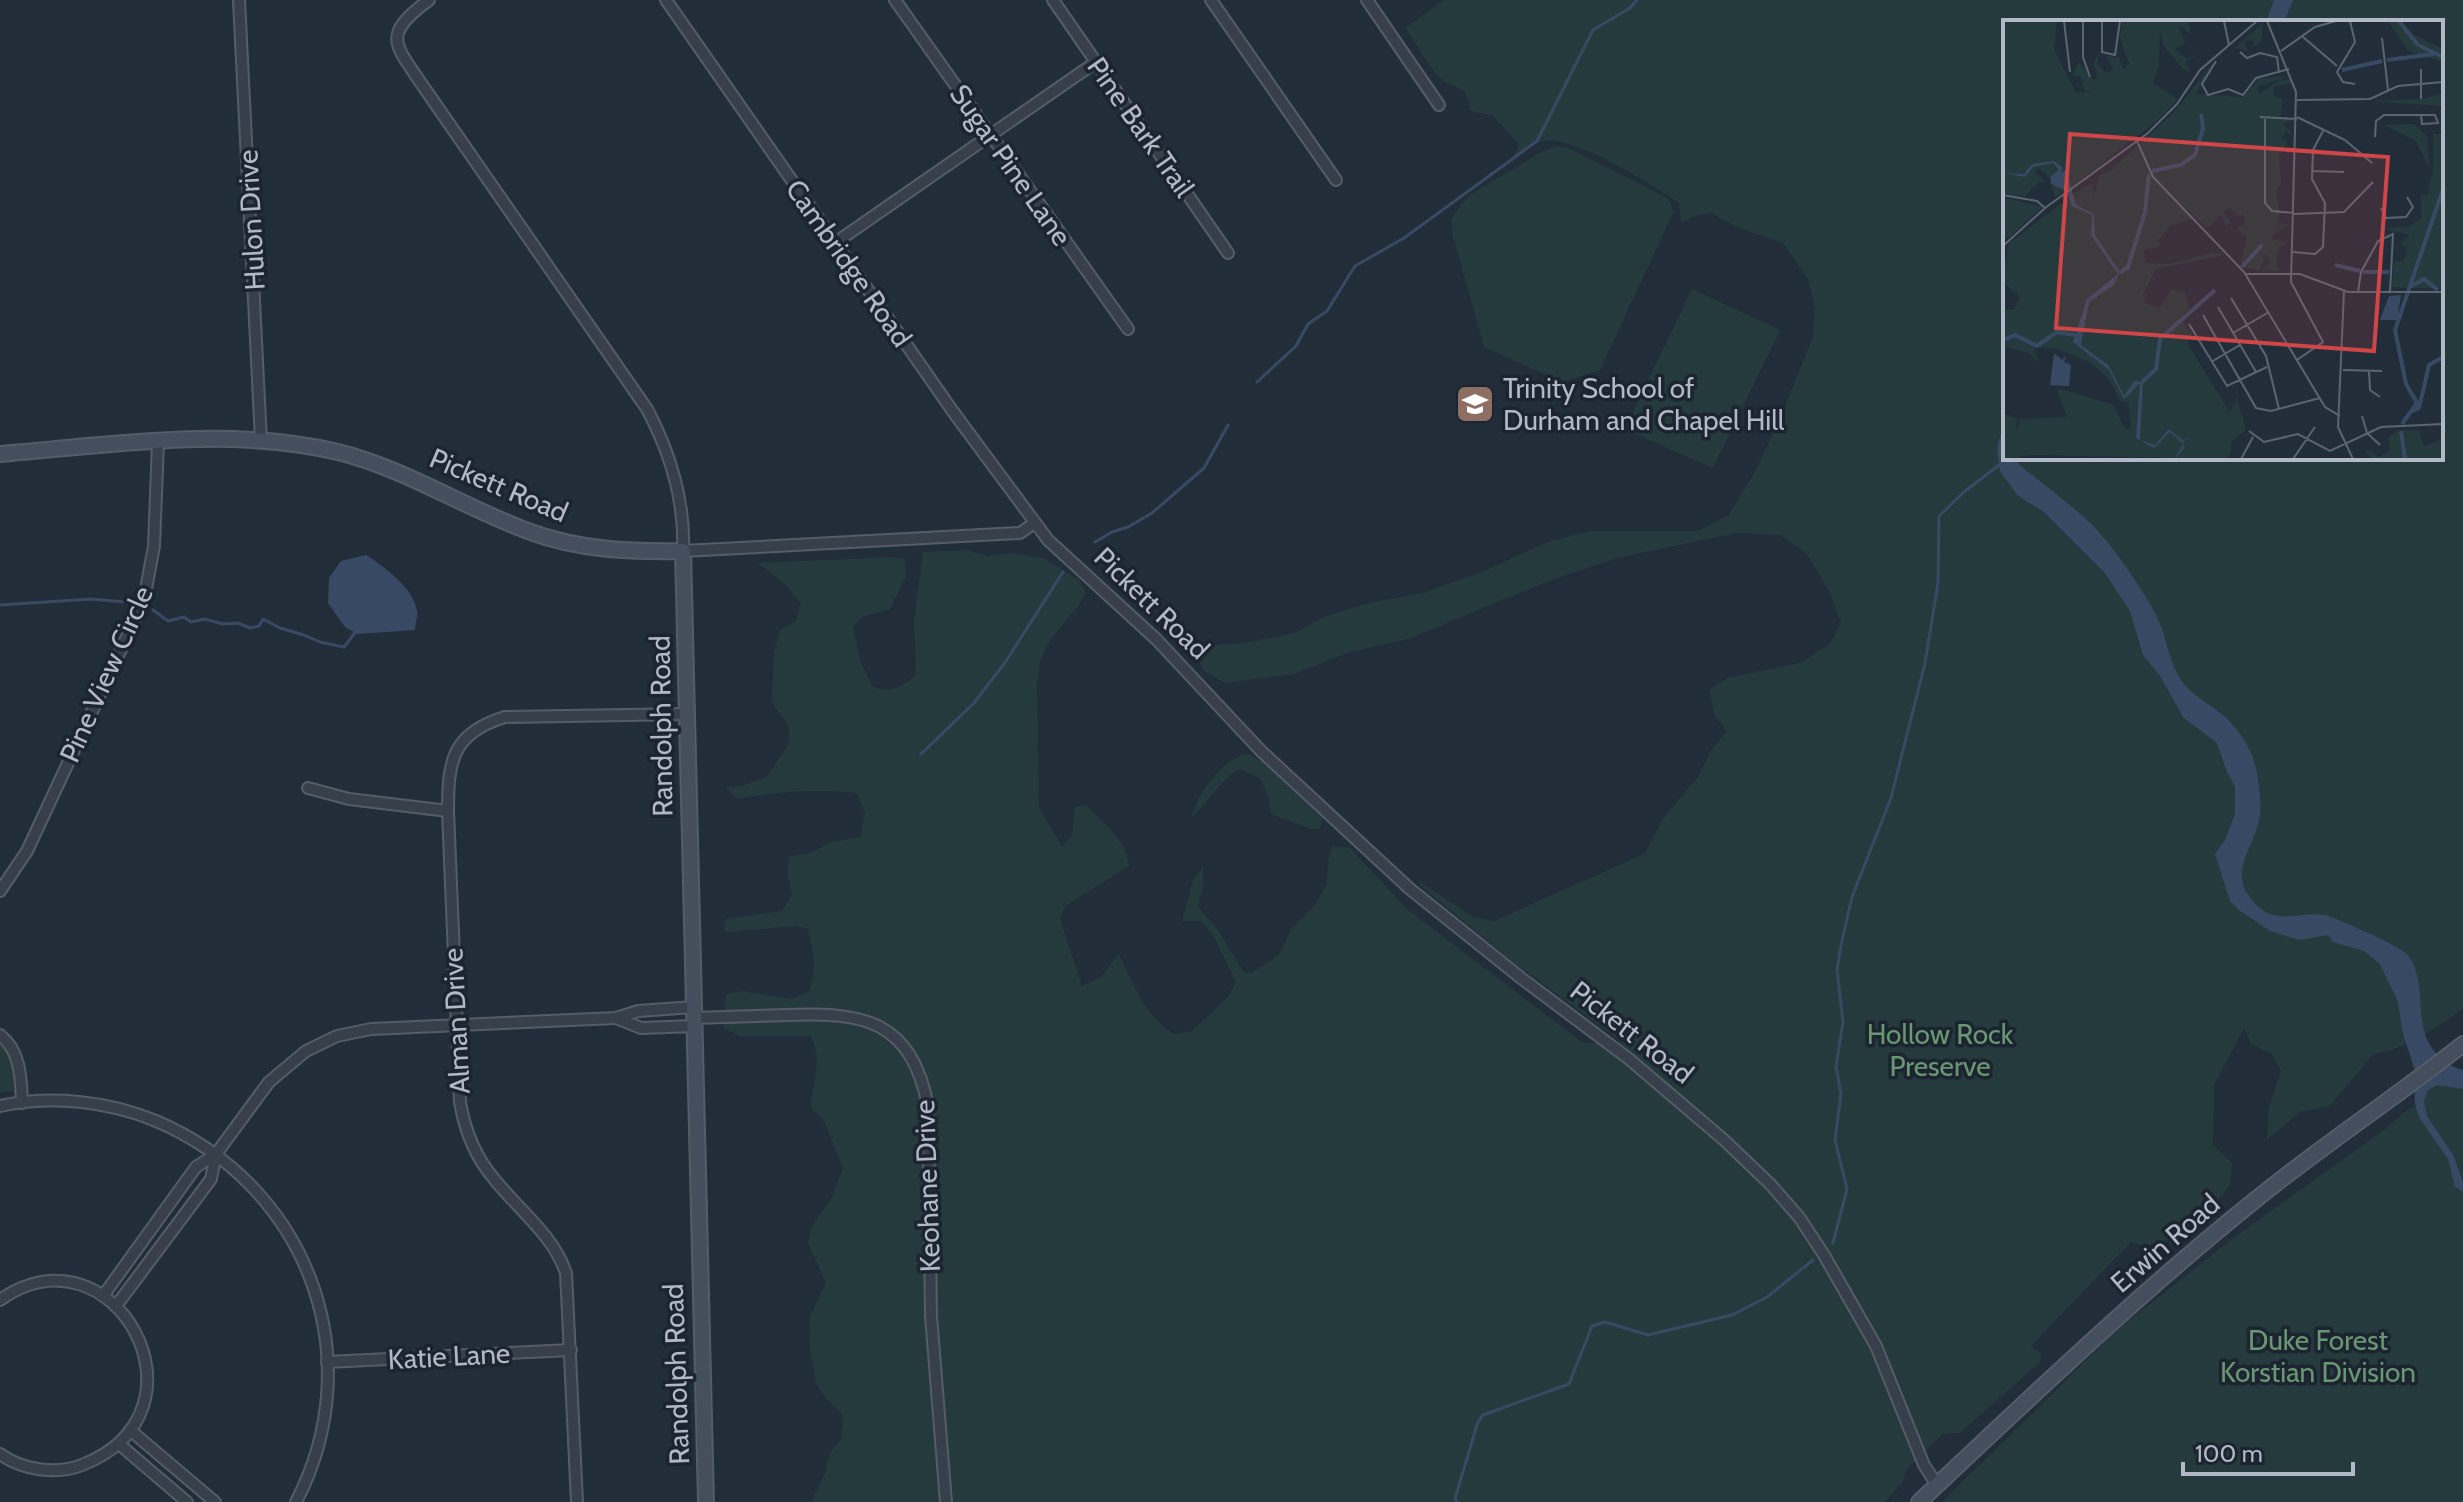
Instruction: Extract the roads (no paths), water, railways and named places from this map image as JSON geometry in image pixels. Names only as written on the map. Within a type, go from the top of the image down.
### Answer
[{"type":"street","name":"Hulon Drive","points":[[239,0],[261,441]]},
{"type":"street","name":"Randolph Road","points":[[429,0],[405,18],[397,32],[399,47],[590,324],[654,423],[676,484],[683,551],[706,1502]]},
{"type":"street","name":"Cambridge Road","points":[[666,0],[1033,524]]},
{"type":"street","name":"Sugar Pine Lane","points":[[895,0],[1128,329]]},
{"type":"street","name":"Pine Bark Trail","points":[[1053,0],[1228,253]]},
{"type":"street","points":[[1211,0],[1336,180]]},
{"type":"street","points":[[1367,0],[1439,105]]},
{"type":"street","points":[[835,243],[1096,62]]},
{"type":"street","name":"Pickett Road","points":[[0,454],[231,439],[318,448],[366,460],[417,479],[514,525],[573,544],[614,550],[683,551],[1020,533],[1033,524],[1156,639],[1261,751],[1410,889],[1629,1059],[1724,1140],[1770,1184],[1799,1217],[1867,1330],[1889,1373],[1924,1465],[1937,1485]]},
{"type":"street","name":"Pine View Circle","points":[[0,891],[27,851],[141,608],[152,566],[158,442]]},
{"type":"street","name":"Alman Drive","points":[[577,1502],[569,1289],[561,1259],[545,1235],[488,1172],[473,1147],[465,1127],[458,1087],[448,811],[450,771],[458,746],[477,728],[505,717],[686,714]]},
{"type":"street","points":[[308,788],[349,799],[448,811]]},
{"type":"street","name":"Keohane Drive","points":[[103,1296],[196,1167],[216,1154],[269,1082],[306,1051],[337,1036],[371,1029],[616,1018],[638,1011],[694,1017],[834,1013],[862,1019],[890,1032],[910,1054],[922,1078],[928,1106],[931,1316],[946,1502]]},
{"type":"street","name":"Keohane Drive","points":[[616,1018],[641,1028],[694,1017]]},
{"type":"street","points":[[0,1035],[13,1048],[19,1066],[22,1103]]},
{"type":"street","name":"Erwin Road","points":[[1919,1502],[2221,1228],[2339,1134],[2458,1048]]},
{"type":"street","points":[[0,1106],[70,1101],[139,1114],[180,1132],[216,1154],[256,1190],[282,1223],[300,1253],[316,1293],[326,1339],[328,1393],[321,1439],[310,1474],[296,1502]]},
{"type":"street","name":"Keohane Drive","points":[[116,1306],[211,1179],[216,1154]]},
{"type":"street","points":[[0,1300],[26,1285],[46,1282],[76,1284],[103,1296],[135,1329],[145,1356],[147,1387],[139,1414],[130,1430],[119,1444],[100,1458],[77,1467],[52,1471],[25,1466],[0,1454]]},
{"type":"street","name":"Katie Lane","points":[[327,1362],[571,1350]]},
{"type":"street","points":[[130,1430],[215,1502]]},
{"type":"street","points":[[119,1444],[187,1502]]},
{"type":"water","points":[[2274,0],[2293,0],[2285,20],[2267,20]]},
{"type":"water","points":[[2003,426],[2003,460],[2016,460],[2082,515],[2104,538],[2153,609],[2182,681],[2229,721],[2249,749],[2257,776],[2260,808],[2242,873],[2249,896],[2267,913],[2325,915],[2407,954],[2418,978],[2424,1032],[2429,1044],[2446,1062],[2463,1070],[2463,1089],[2437,1085],[2428,1090],[2424,1101],[2427,1116],[2454,1156],[2463,1182],[2463,1192],[2455,1187],[2448,1159],[2420,1119],[2415,1104],[2414,1068],[2403,1034],[2398,1002],[2380,964],[2364,951],[2333,942],[2328,935],[2299,940],[2270,931],[2230,901],[2215,854],[2225,840],[2235,814],[2235,787],[2217,743],[2183,717],[2160,676],[2143,655],[2130,611],[2105,573],[2044,512],[2018,496],[2000,471],[1997,449]]},
{"type":"water","points":[[366,555],[397,578],[410,594],[417,611],[415,630],[357,634],[345,627],[328,603],[329,578],[341,561]]},
{"type":"waterway","points":[[1257,382],[1296,346],[1308,324],[1327,311],[1355,266],[1404,238],[1537,141],[1593,30],[1630,8],[1637,0]]},
{"type":"waterway","points":[[1095,542],[1152,513],[1204,468],[1228,425]]},
{"type":"waterway","points":[[1833,1243],[1847,1189],[1835,1140],[1841,1094],[1836,1066],[1843,1022],[1837,970],[1841,945],[1852,897],[1891,798],[1925,663],[1938,583],[1939,516],[1999,465]]},
{"type":"waterway","points":[[921,754],[974,703],[1004,664],[1063,572]]},
{"type":"waterway","points":[[0,605],[91,599],[125,602]]},
{"type":"waterway","points":[[153,610],[168,621],[184,617],[191,622],[205,619],[223,624],[238,623],[250,628],[259,626],[263,619],[320,642],[344,647],[357,630]]},
{"type":"waterway","points":[[1457,1502],[1455,1498],[1478,1422],[1483,1415],[1569,1384],[1592,1326],[1605,1322],[1648,1335],[1732,1315],[1767,1297],[1813,1260]]},
{"type":"place","name":"Trinity School of Durham and Chapel Hill","points":[[1475,404]]},
{"type":"park label","name":"Hollow Rock Preserve","points":[[1940,1050]]},
{"type":"park label","name":"Duke Forest Korstian Division","points":[[2318,1356]]}]
